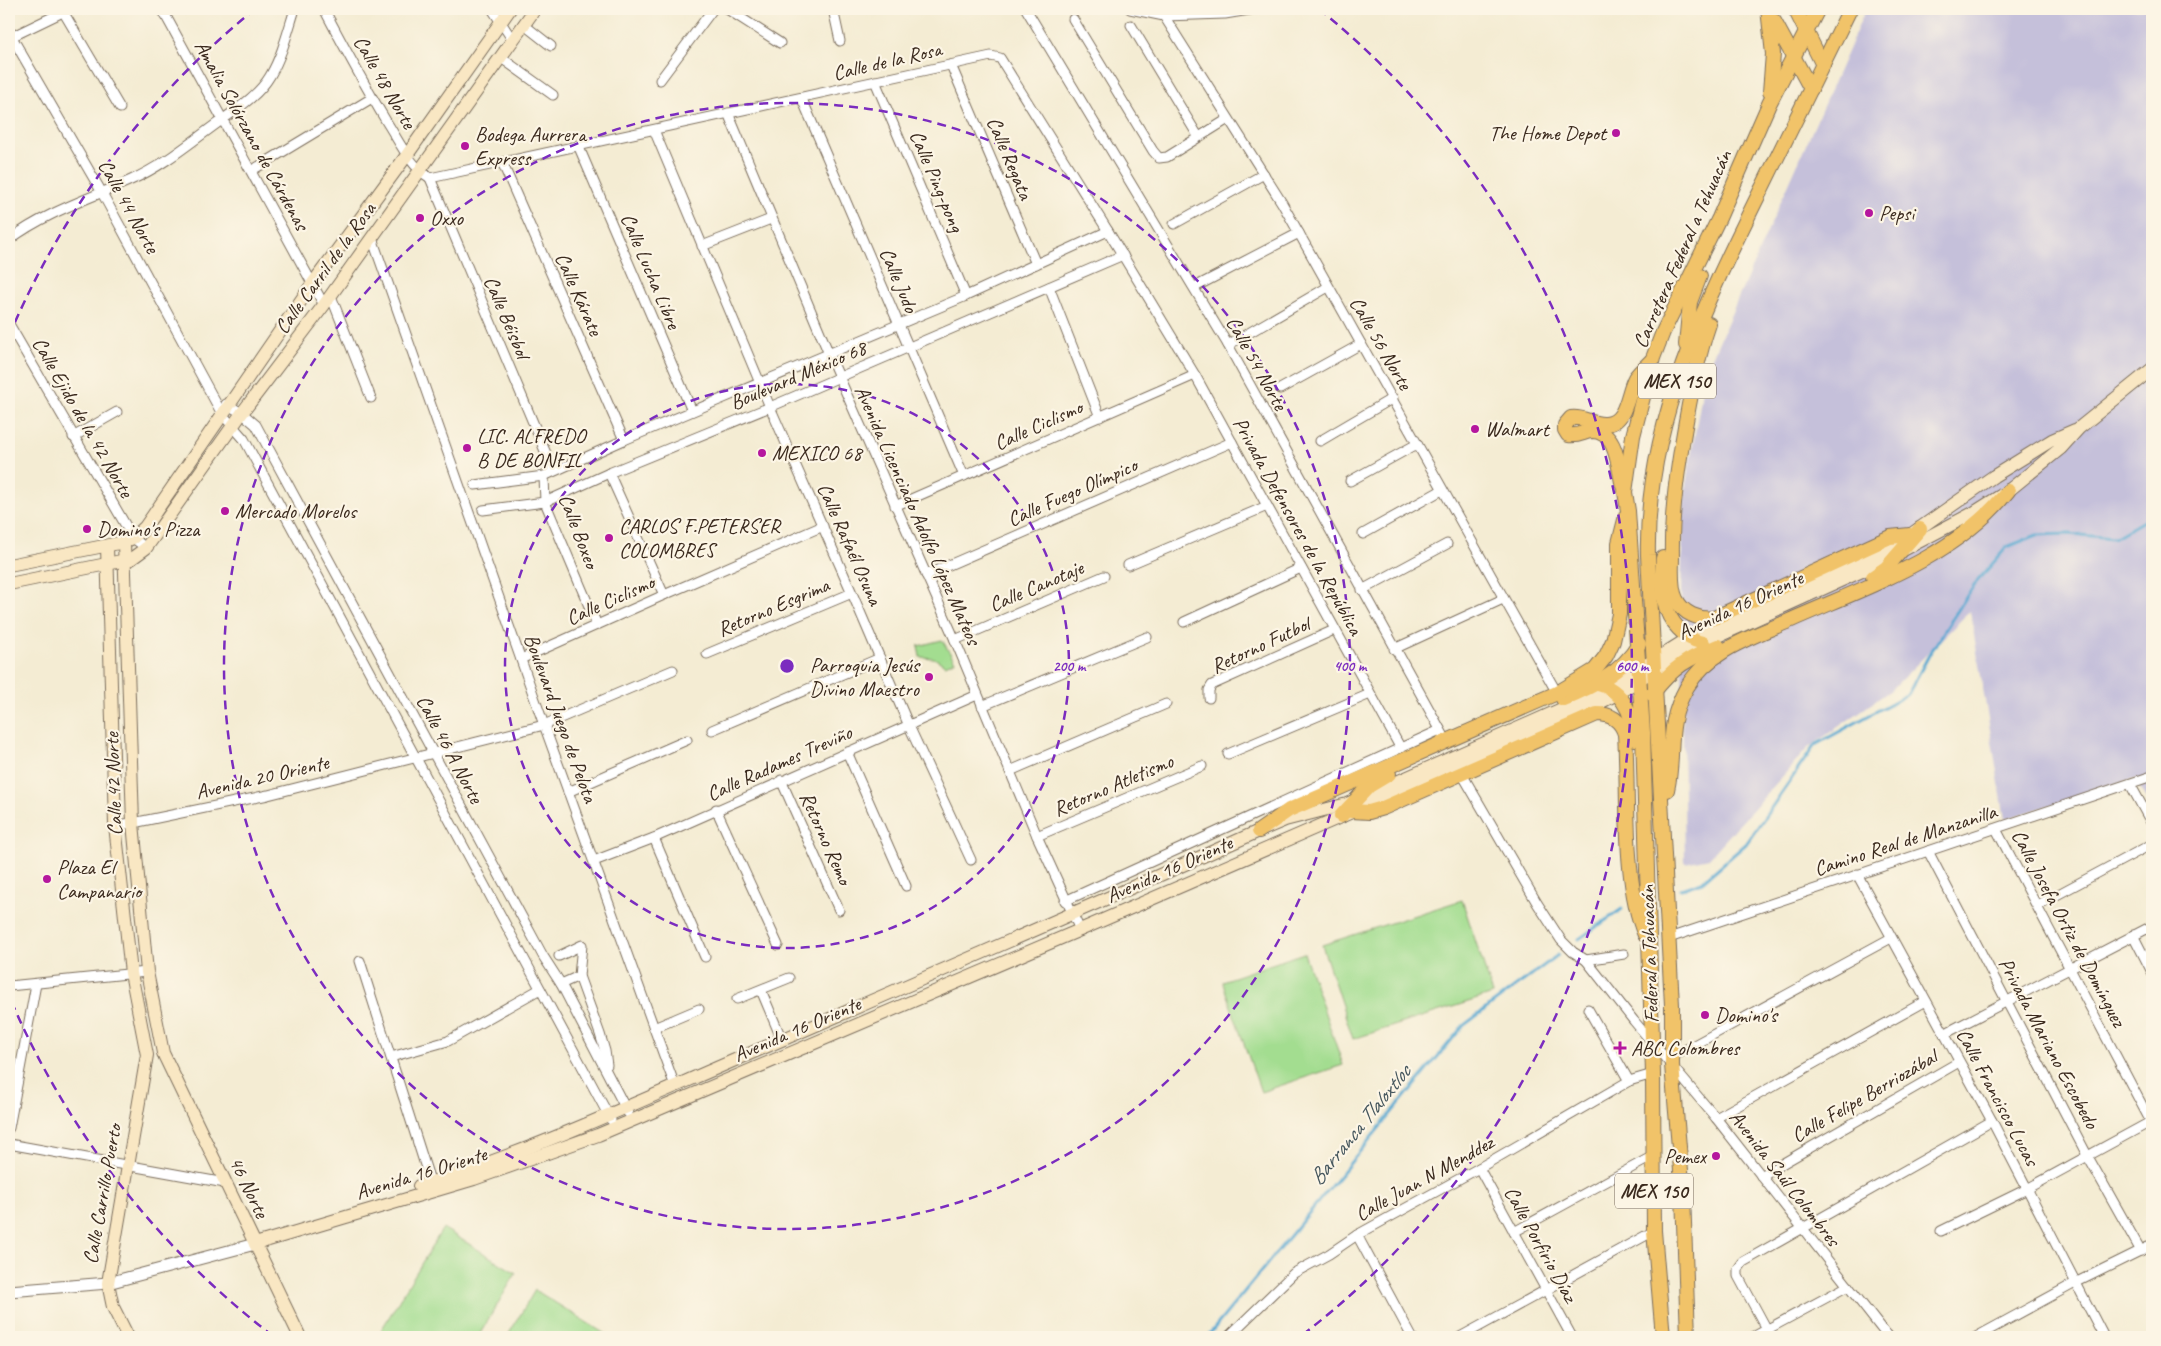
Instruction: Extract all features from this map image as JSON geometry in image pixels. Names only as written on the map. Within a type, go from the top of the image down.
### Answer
[{"type":"main road","name":"Calle Carril de la Rosa","points":[[128,540],[145,527],[313,283],[407,155],[510,9]]},
{"type":"main road","name":"Calle Carril de la Rosa","points":[[146,548],[242,413],[372,238],[425,175],[500,57],[535,9]]},
{"type":"main road","points":[[1768,9],[1811,90]]},
{"type":"main road","points":[[1768,9],[1773,54],[1768,104]]},
{"type":"main road","points":[[1795,9],[1822,65]]},
{"type":"main road","name":"Carretera Federal a Tehuacán","points":[[1639,674],[1628,511],[1625,492],[1633,436],[1653,358],[1663,332],[1719,218],[1768,104],[1818,9]]},
{"type":"main road","name":"MEX 150","points":[[1654,664],[1648,529],[1660,443],[1672,394],[1722,272],[1850,9]]},
{"type":"main road","points":[[1696,640],[1668,616],[1663,596],[1665,510],[1690,302],[1711,248],[1719,218]]},
{"type":"main road","points":[[1722,272],[1721,289],[1695,371],[1678,469],[1672,548],[1673,590],[1678,603],[1696,617],[1714,618],[1890,537],[1915,532]]},
{"type":"main road","points":[[1625,492],[1616,447],[1600,433],[1591,431],[1575,436],[1568,435],[1565,425],[1571,418],[1580,417],[1595,424],[1607,425],[1615,420],[1623,411],[1634,379],[1653,358]]},
{"type":"main road","points":[[2056,444],[2079,428],[2152,369]]},
{"type":"main road","name":"Avenida 16 Oriente","points":[[253,1241],[432,1187],[520,1163],[616,1127],[1080,930],[1350,809],[1484,755],[1639,674],[1696,640],[1915,532],[1994,476],[2056,444]]},
{"type":"main road","name":"Avenida 16 Oriente","points":[[1696,640],[1875,565],[1975,512],[2008,490],[2056,444]]},
{"type":"main road","points":[[1661,805],[1669,778],[1674,716],[1686,688],[1708,662],[1741,642],[1890,576],[1942,548],[1987,514],[2008,490]]},
{"type":"main road","points":[[1258,831],[1289,810],[1443,735],[1483,734],[1595,670],[1606,656],[1613,641],[1619,614],[1619,543],[1623,521],[1628,511]]},
{"type":"main road","points":[[1642,712],[1655,689],[1674,670],[1697,654],[1867,581],[1886,568],[1915,532]]},
{"type":"main road","points":[[9,565],[107,546],[128,540]]},
{"type":"main road","name":"Calle 42 Norte","points":[[128,540],[125,561],[133,823],[147,972],[163,1053]]},
{"type":"main road","name":"Calle 42 Norte","points":[[107,546],[109,564],[114,825],[130,973],[147,1055]]},
{"type":"main road","points":[[9,584],[125,561],[137,557],[146,548]]},
{"type":"main road","points":[[1350,809],[1380,778],[1483,734],[1608,689],[1619,668],[1638,646],[1651,612]]},
{"type":"main road","name":"Federal a Tehuacán","points":[[1654,664],[1669,938],[1672,1061],[1682,1184],[1688,1337]]},
{"type":"main road","name":"Federal a Tehuacán","points":[[1639,674],[1642,712],[1653,1074],[1654,1231],[1663,1337]]},
{"type":"main road","points":[[1570,686],[1583,683],[1608,689],[1628,708],[1635,736],[1640,868],[1649,935]]},
{"type":"main road","points":[[1350,809],[1369,812],[1383,808],[1597,714],[1606,715],[1616,720],[1622,726],[1625,734],[1633,884],[1639,919],[1663,962],[1672,1005]]},
{"type":"main road","name":"Avenida 16 Oriente","points":[[432,1187],[782,1040],[1072,915],[1258,831],[1285,820],[1325,811],[1350,809]]},
{"type":"main road","points":[[147,1055],[163,1053]]},
{"type":"main road","name":"46 Norte","points":[[163,1053],[300,1337]]},
{"type":"main road","name":"Calle Carrillo Puerto","points":[[128,1337],[113,1307],[108,1283],[147,1055]]},
{"type":"main road","points":[[1653,1074],[1663,1077],[1676,1094]]},
{"type":"street","name":"Amalia Solórzano de Cárdenas","points":[[162,9],[313,283],[327,301],[371,398]]},
{"type":"street","points":[[9,240],[37,221],[101,191],[131,180],[157,166],[254,95],[269,78],[277,64],[295,9]]},
{"type":"street","name":"Calle 48 Norte","points":[[324,9],[372,98],[407,155],[425,175]]},
{"type":"street","points":[[492,9],[512,39]]},
{"type":"street","points":[[660,80],[713,9]]},
{"type":"street","points":[[727,9],[780,43]]},
{"type":"street","points":[[833,9],[840,40]]},
{"type":"street","name":"Calle 54 Norte","points":[[1026,9],[1228,345],[1443,735]]},
{"type":"street","points":[[1130,9],[1163,13],[1225,14],[1255,9]]},
{"type":"street","points":[[10,36],[67,11],[120,108]]},
{"type":"street","name":"Calle 56 Norte","points":[[1163,13],[1299,233],[1557,693]]},
{"type":"street","points":[[1073,19],[1152,151],[1159,158],[1167,157],[1228,119]]},
{"type":"street","points":[[523,24],[551,46]]},
{"type":"street","points":[[1131,25],[1198,136]]},
{"type":"street","name":"Calle 44 Norte","points":[[10,36],[101,191],[215,399],[225,409]]},
{"type":"street","name":"Calle de la Rosa","points":[[425,175],[502,162],[991,56],[1000,58],[1123,255],[1195,375]]},
{"type":"street","points":[[500,57],[553,95]]},
{"type":"street","name":"Calle Regata","points":[[951,65],[1036,264]]},
{"type":"street","name":"Calle Ping-pong","points":[[875,81],[966,296]]},
{"type":"street","points":[[251,171],[372,98]]},
{"type":"street","name":"Calle Judo","points":[[802,98],[964,476]]},
{"type":"street","name":"Avenida Licenciado Adolfo López Mateos","points":[[728,113],[839,378],[955,640],[1065,901],[1080,930]]},
{"type":"street","name":"Calle Rafaél Osuna","points":[[654,130],[761,382],[770,408],[823,526],[908,726],[971,860]]},
{"type":"street","name":"Calle Lucha Libre","points":[[578,145],[692,411]]},
{"type":"street","name":"Calle Kárate","points":[[502,162],[624,440]]},
{"type":"street","points":[[1174,224],[1264,174]]},
{"type":"street","name":"Calle Béisbol","points":[[425,175],[552,470]]},
{"type":"street","points":[[702,246],[772,219]]},
{"type":"street","name":"Boulevard México 68","points":[[475,485],[544,476],[552,470],[966,296],[1108,231]]},
{"type":"street","points":[[1195,288],[1299,233]]},
{"type":"street","name":"Boulevard Juego de Pelota","points":[[372,238],[544,725],[675,1086]]},
{"type":"street","name":"Boulevard México 68","points":[[482,510],[545,502],[609,472],[770,408],[1123,255]]},
{"type":"street","points":[[1049,287],[1100,417]]},
{"type":"street","points":[[1228,345],[1328,287]]},
{"type":"street","name":"Calle Ejido de la 42 Norte","points":[[9,324],[73,436],[128,540],[146,548]]},
{"type":"street","points":[[1280,389],[1361,344]]},
{"type":"street","name":"Calle Ciclismo","points":[[895,506],[1195,375]]},
{"type":"street","name":"Privada Defensores de la República","points":[[1195,375],[1400,747]]},
{"type":"street","points":[[1320,441],[1392,398]]},
{"type":"street","name":"Calle 46 A Norte","points":[[225,409],[242,413],[256,425],[432,754],[607,1069],[631,1120]]},
{"type":"street","name":"Calle 46 A Norte","points":[[225,409],[244,439],[540,990],[616,1127]]},
{"type":"street","points":[[73,436],[117,412]]},
{"type":"street","name":"Calle Fuego Olímpico","points":[[926,575],[1232,442]]},
{"type":"street","points":[[1350,481],[1417,444]]},
{"type":"street","points":[[609,472],[664,594]]},
{"type":"street","name":"Calle Boxeo","points":[[544,476],[545,502],[597,625]]},
{"type":"street","points":[[1363,534],[1442,490]]},
{"type":"street","points":[[1128,565],[1267,506]]},
{"type":"street","name":"Calle Ciclismo","points":[[521,659],[664,594],[823,526]]},
{"type":"street","points":[[296,536],[311,529]]},
{"type":"street","points":[[1362,590],[1447,544]]},
{"type":"street","points":[[1184,622],[1301,568]]},
{"type":"street","name":"Calle Canotaje","points":[[955,640],[1104,576]]},
{"type":"street","name":"Retorno Esgrima","points":[[707,654],[852,593]]},
{"type":"street","points":[[1394,649],[1503,599]]},
{"type":"street","name":"Retorno Futbol","points":[[1209,698],[1209,690],[1212,685],[1334,630]]},
{"type":"street","points":[[982,706],[1147,637]]},
{"type":"street","points":[[363,661],[379,654]]},
{"type":"street","points":[[712,730],[880,658]]},
{"type":"street","points":[[544,725],[673,670]]},
{"type":"street","points":[[1228,754],[1370,694]]},
{"type":"street","name":"Calle Radames Treviño","points":[[594,861],[654,838],[781,780],[977,695]]},
{"type":"street","points":[[1010,771],[1166,704]]},
{"type":"street","name":"Avenida 20 Oriente","points":[[114,825],[133,823],[268,795],[544,725]]},
{"type":"street","points":[[1065,901],[1400,747],[1443,735]]},
{"type":"street","points":[[568,792],[687,740]]},
{"type":"street","points":[[847,752],[906,886]]},
{"type":"street","name":"Retorno Atletismo","points":[[1037,836],[1202,766]]},
{"type":"street","name":"Avenida Saúl Colombres","points":[[1462,774],[1537,903],[1561,940],[1573,952],[1586,960],[1652,1043],[1672,1061],[1888,1337]]},
{"type":"street","name":"Camino Real de Manzanilla","points":[[1669,938],[2152,776]]},
{"type":"street","name":"Retorno Remo","points":[[781,780],[839,910]]},
{"type":"street","points":[[2130,784],[2152,824]]},
{"type":"street","points":[[716,810],[778,945]]},
{"type":"street","name":"Calle Josefa Ortiz de Domínguez","points":[[1996,829],[2152,1122]]},
{"type":"street","points":[[654,838],[705,957]]},
{"type":"street","points":[[2038,905],[2152,844]]},
{"type":"street","name":"Privada Mariano Escobedo","points":[[1928,851],[2087,1155],[2140,1252]]},
{"type":"street","name":"Calle Francisco Lucas","points":[[1857,874],[1992,1121],[2104,1337]]},
{"type":"street","points":[[1944,1034],[2071,970],[2152,926]]},
{"type":"street","points":[[2133,935],[2152,972]]},
{"type":"street","points":[[1672,1061],[1891,938]]},
{"type":"street","points":[[559,956],[582,945],[579,976],[605,1051],[607,1069]]},
{"type":"street","points":[[1586,960],[1624,954]]},
{"type":"street","points":[[360,961],[432,1187]]},
{"type":"street","points":[[9,986],[147,972]]},
{"type":"street","points":[[561,984],[579,976]]},
{"type":"street","points":[[737,999],[789,978]]},
{"type":"street","points":[[9,1128],[36,984]]},
{"type":"street","points":[[391,1057],[448,1041],[540,990]]},
{"type":"street","points":[[761,990],[782,1040]]},
{"type":"street","points":[[1716,1118],[1926,1001]]},
{"type":"street","points":[[654,1028],[699,1009]]},
{"type":"street","points":[[1588,1009],[1629,1081]]},
{"type":"street","name":"Calle Felipe Berriozábal","points":[[1761,1176],[1959,1062]]},
{"type":"street","name":"Calle Juan N Menddez","points":[[1228,1337],[1294,1273],[1357,1235],[1479,1168],[1629,1081],[1653,1074]]},
{"type":"street","points":[[1769,1333],[1738,1276],[1738,1268],[1743,1262],[1992,1121]]},
{"type":"street","points":[[1941,1231],[2027,1189],[2087,1155],[2152,1122]]},
{"type":"street","points":[[9,1144],[226,1183]]},
{"type":"street","points":[[1514,1232],[1653,1156]]},
{"type":"street","name":"Calle Porfirio Díaz","points":[[1479,1168],[1572,1337]]},
{"type":"street","points":[[1460,1337],[1654,1231]]},
{"type":"street","points":[[1357,1235],[1412,1337]]},
{"type":"street","points":[[9,1291],[108,1283],[253,1241]]},
{"type":"street","points":[[1976,1337],[2077,1282],[2152,1245]]},
{"type":"street","points":[[1753,1337],[1769,1333],[1848,1286]]},
{"type":"shaded area","points":[[1866,9],[2152,9],[2152,810],[2135,779],[2005,819],[1970,611],[1891,690],[1808,748],[1709,858],[1685,863],[1681,592],[1684,495],[1706,371]]},
{"type":"green space","points":[[942,640],[955,661],[945,665],[934,658],[920,657],[918,646]]},
{"type":"green space","points":[[1462,900],[1493,994],[1353,1039],[1322,945]]},
{"type":"green space","points":[[1304,953],[1343,1065],[1261,1092],[1222,981]]},
{"type":"green space","points":[[443,1228],[516,1273],[478,1337],[377,1337]]},
{"type":"green space","points":[[535,1290],[610,1337],[507,1337]]},
{"type":"waterway","name":"Barranca Tlaloxtloc","points":[[1681,889],[1702,882],[1746,844],[1815,745],[1908,694],[1929,655],[1974,585],[2007,547],[2037,535],[2069,534],[2114,538],[2152,516]]},
{"type":"waterway","name":"Barranca Tlaloxtloc","points":[[1579,939],[1622,909]]},
{"type":"waterway","name":"Barranca Tlaloxtloc","points":[[1207,1337],[1463,1026],[1558,955]]},
{"type":"place","name":"The Home Depot","points":[[1616,133]]},
{"type":"place","name":"Bodega Aurrera Express","points":[[465,146]]},
{"type":"place","name":"Pepsi","points":[[1869,213]]},
{"type":"place","name":"Oxxo","points":[[420,218]]},
{"type":"place","name":"Walmart","points":[[1475,429]]},
{"type":"place","name":"LIC. ALFREDO B DE BONFIL","points":[[467,448]]},
{"type":"place","name":"MEXICO 68","points":[[762,453]]},
{"type":"place","name":"Mercado Morelos","points":[[225,511]]},
{"type":"place","name":"Domino's Pizza","points":[[87,529]]},
{"type":"place","name":"CARLOS F.PETERSER COLOMBRES","points":[[609,538]]},
{"type":"place","name":"Parroquia Jesús Divino Maestro","points":[[929,677]]},
{"type":"place","name":"Plaza El Campanario","points":[[47,879]]},
{"type":"place","name":"Domino's","points":[[1705,1015]]},
{"type":"place","name":"ABC Colombres","points":[[1620,1048]]},
{"type":"place","name":"Pemex","points":[[1716,1156]]}]
